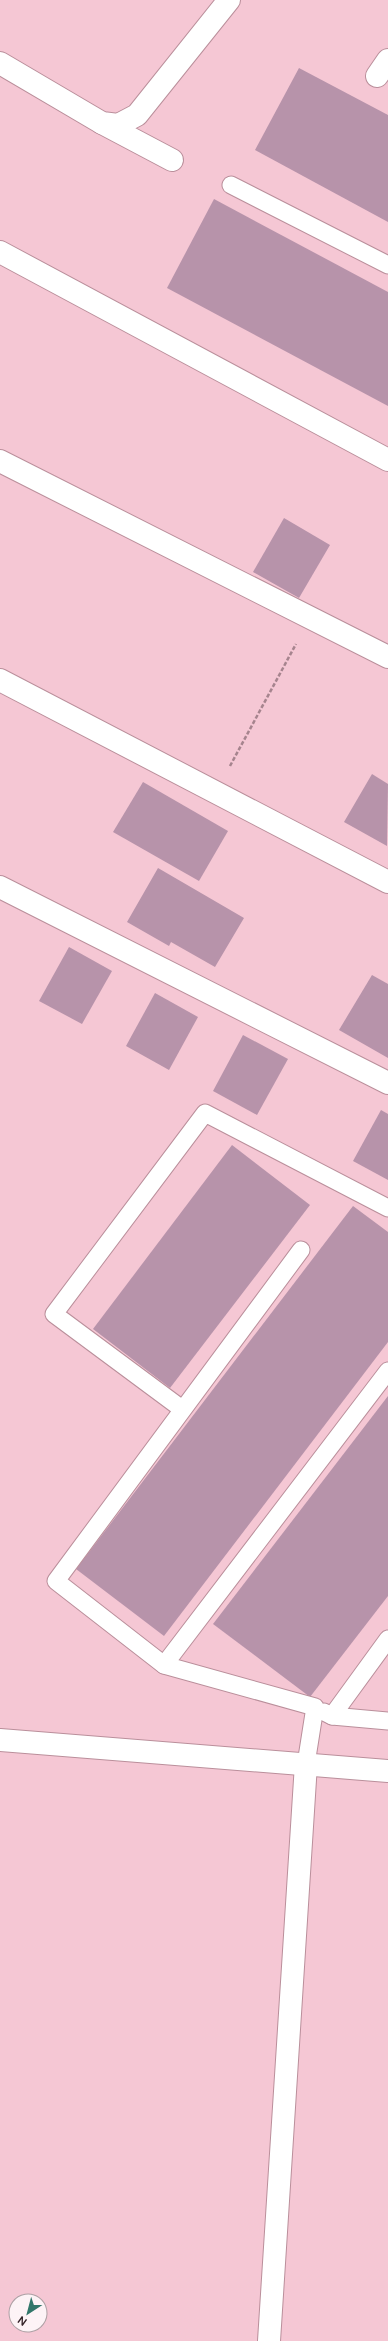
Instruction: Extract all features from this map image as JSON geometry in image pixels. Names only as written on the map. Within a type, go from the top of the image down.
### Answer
[{"type":"street","points":[[102,123],[118,125],[137,115],[229,0]]},
{"type":"street","points":[[0,63],[102,123],[172,160]]},
{"type":"street","points":[[0,252],[388,460]]},
{"type":"street","points":[[0,461],[388,657]]},
{"type":"street","points":[[0,680],[388,882]]},
{"type":"street","points":[[0,887],[388,1083]]},
{"type":"street","points":[[0,1740],[388,1771]]},
{"type":"street","points":[[269,2341],[306,1764]]},
{"type":"lane","points":[[231,185],[388,265]]},
{"type":"lane","points":[[182,1409],[54,1314],[205,1113],[388,1208]]},
{"type":"lane","points":[[300,1250],[56,1581],[164,1665],[315,1707],[332,1716],[388,1721]]},
{"type":"lane","points":[[164,1665],[388,1371]]},
{"type":"lane","points":[[332,1716],[388,1639]]},
{"type":"lane","points":[[306,1764],[315,1707]]},
{"type":"path","points":[[216,792],[311,618]]},
{"type":"building","points":[[299,68],[388,115],[388,222],[255,150]]},
{"type":"building","points":[[214,199],[388,292],[388,406],[167,288]]},
{"type":"building","points":[[284,518],[330,545],[299,598],[253,572]]},
{"type":"building","points":[[372,774],[388,784],[387,846],[344,822]]},
{"type":"building","points":[[143,782],[228,831],[199,881],[113,832]]},
{"type":"building","points":[[158,868],[244,918],[215,967],[171,942],[169,946],[127,922]]},
{"type":"building","points":[[69,947],[112,971],[82,1024],[39,1001]]},
{"type":"building","points":[[372,975],[388,984],[388,1058],[339,1030]]},
{"type":"building","points":[[155,993],[198,1017],[169,1070],[126,1046]]},
{"type":"building","points":[[243,1035],[288,1059],[257,1115],[213,1091]]},
{"type":"building","points":[[381,1110],[388,1114],[388,1180],[353,1161]]},
{"type":"building","points":[[232,1145],[310,1205],[170,1388],[93,1329]]},
{"type":"building","points":[[353,1206],[388,1232],[388,1342],[164,1636],[76,1569]]},
{"type":"building","points":[[388,1396],[388,1596],[310,1697],[213,1624]]}]
